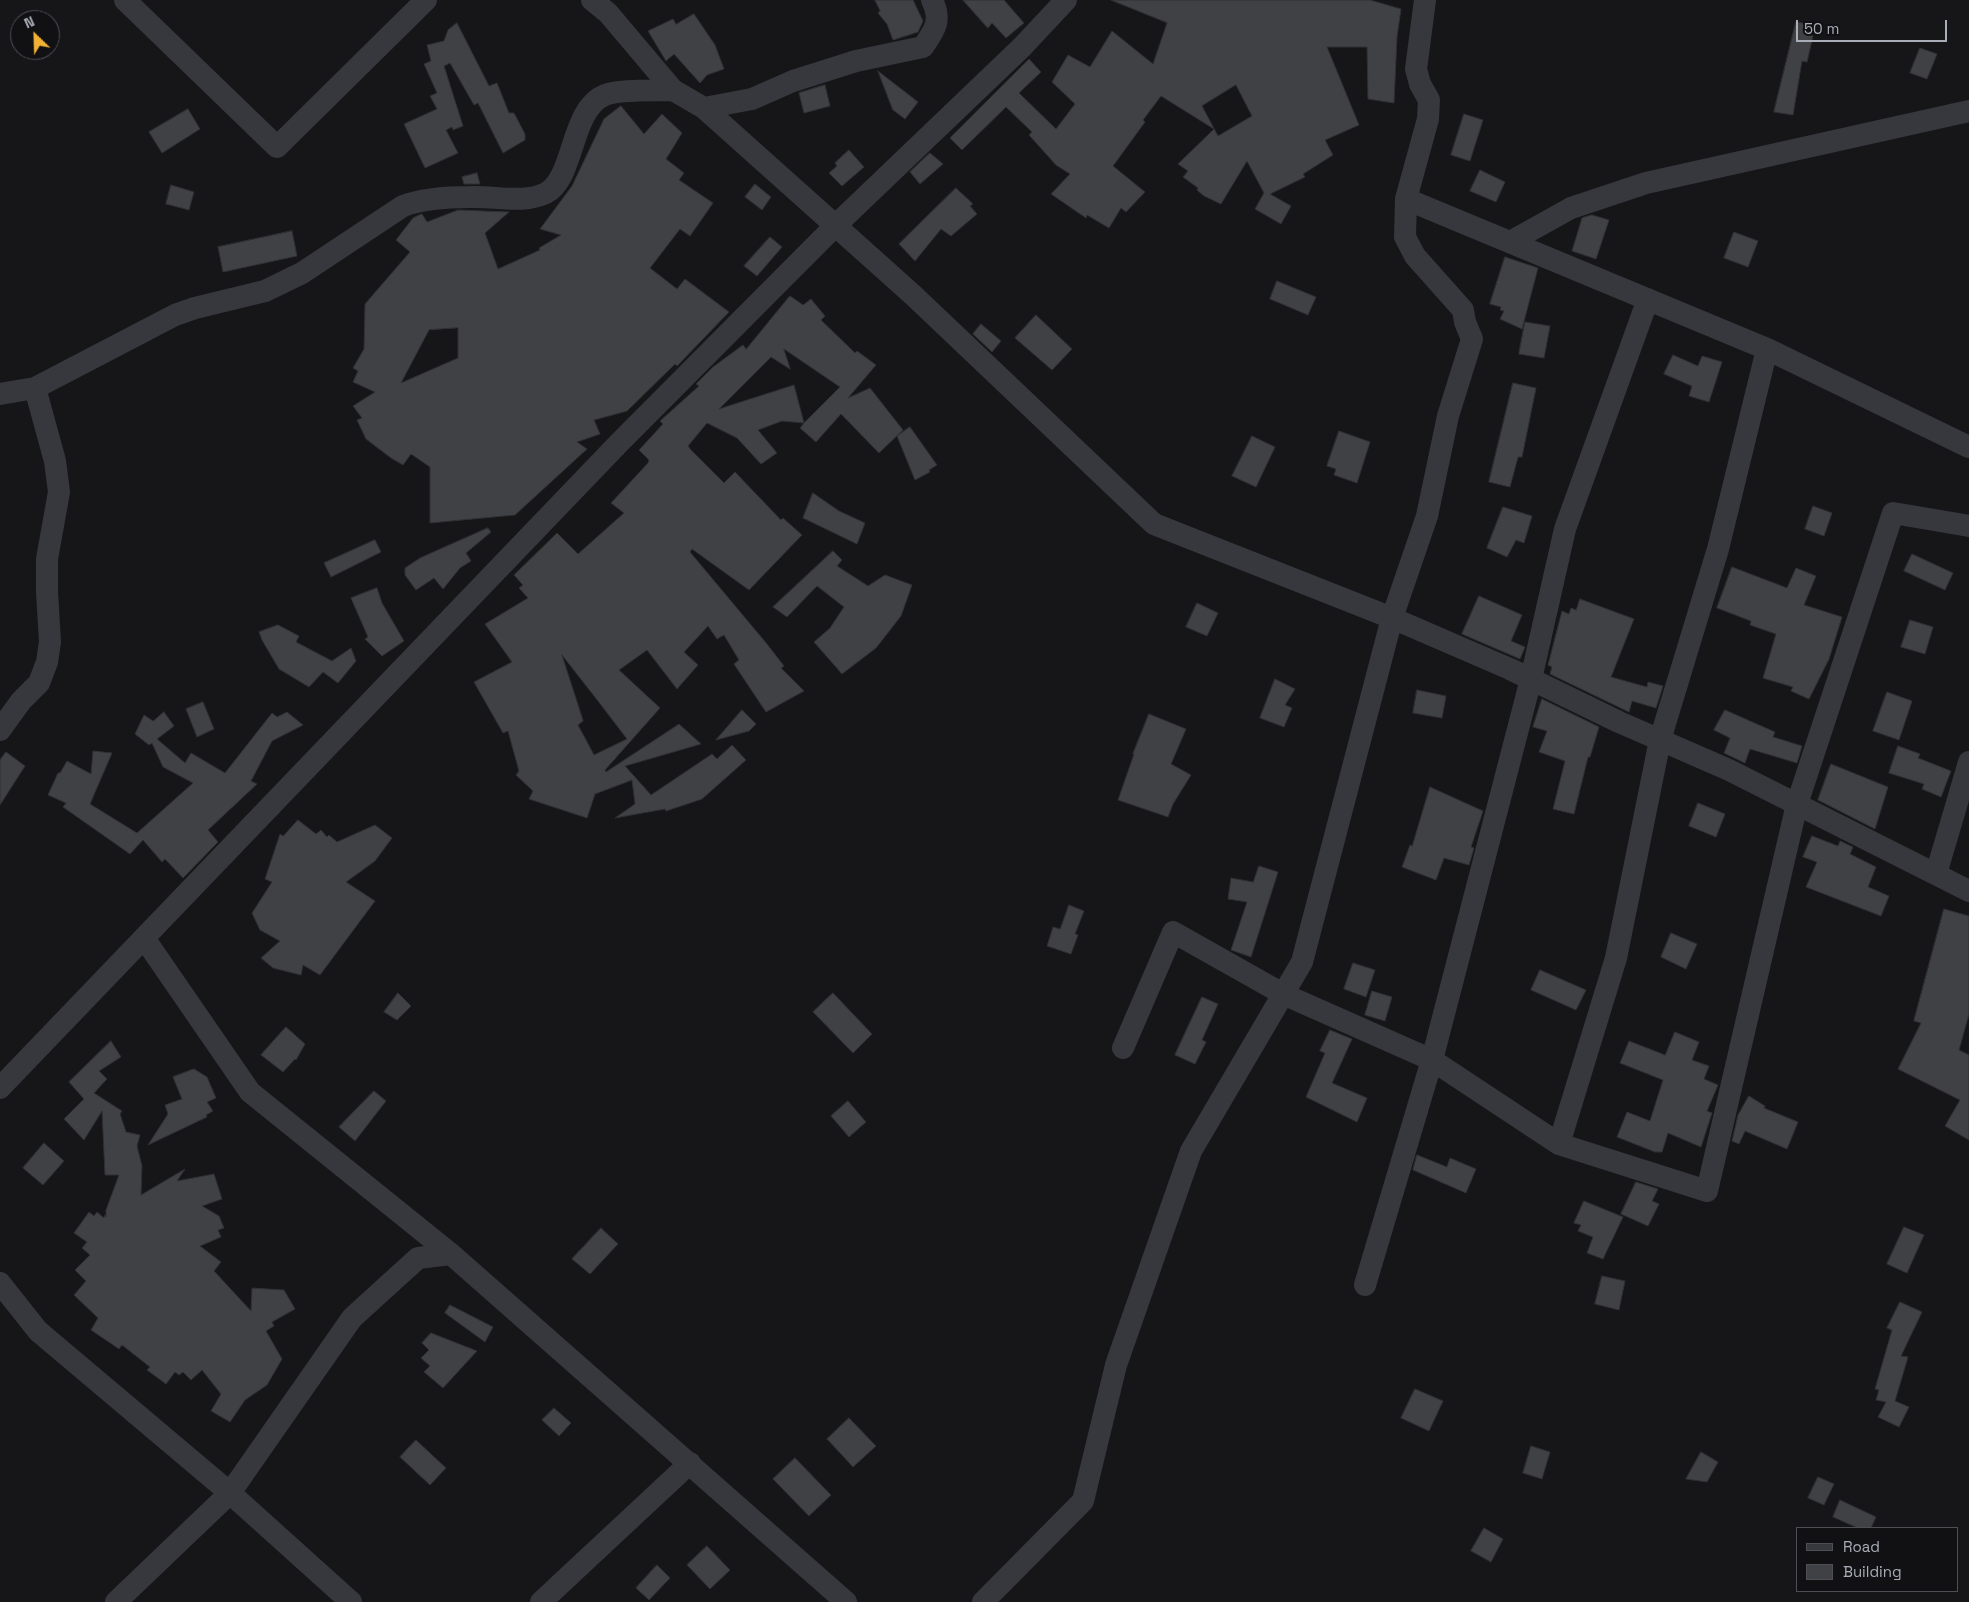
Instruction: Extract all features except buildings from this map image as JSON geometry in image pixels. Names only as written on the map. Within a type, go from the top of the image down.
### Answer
[{"type":"street","points":[[125,0],[277,147],[426,0]]},
{"type":"street","points":[[592,0],[608,14],[673,90],[704,108],[913,295],[1154,524],[1392,618],[1532,679],[1660,740],[1729,770],[1969,891]]},
{"type":"street","points":[[704,108],[752,99],[793,81],[856,61],[923,46],[936,29],[936,9],[932,0]]},
{"type":"street","points":[[0,1088],[619,443],[835,226],[1022,47],[1066,0]]},
{"type":"street","points":[[983,1602],[1083,1500],[1116,1365],[1191,1151],[1302,962],[1392,618],[1427,516],[1448,416],[1472,339],[1465,322],[1463,310],[1415,256],[1405,237],[1406,199],[1428,119],[1428,100],[1420,84],[1416,69],[1425,0]]},
{"type":"street","points":[[0,394],[35,388],[175,315],[195,308],[265,291],[302,274],[403,206],[415,201],[471,197],[518,199],[538,196],[548,192],[567,161],[583,116],[595,102],[605,95],[615,92],[673,90]]},
{"type":"street","points":[[1510,242],[1571,208],[1646,183],[1969,110]]},
{"type":"street","points":[[1406,199],[1767,349],[1969,447]]},
{"type":"street","points":[[1365,1285],[1432,1060],[1532,679],[1565,529],[1648,299]]},
{"type":"street","points":[[1559,1144],[1616,958],[1660,740],[1718,549],[1767,349]]},
{"type":"street","points":[[0,730],[21,701],[39,682],[47,662],[50,642],[46,592],[47,559],[59,492],[55,461],[35,388]]},
{"type":"street","points":[[1123,1048],[1173,932],[1283,994],[1432,1060],[1559,1144],[1706,1191],[1797,804],[1893,513],[1969,526]]},
{"type":"street","points":[[1936,874],[1969,762]]},
{"type":"street","points":[[144,938],[250,1092],[451,1254],[846,1602]]},
{"type":"street","points":[[116,1602],[230,1493],[352,1318],[418,1258],[451,1254]]},
{"type":"street","points":[[0,1283],[38,1331],[230,1493],[351,1602]]},
{"type":"street","points":[[541,1602],[690,1463]]}]
